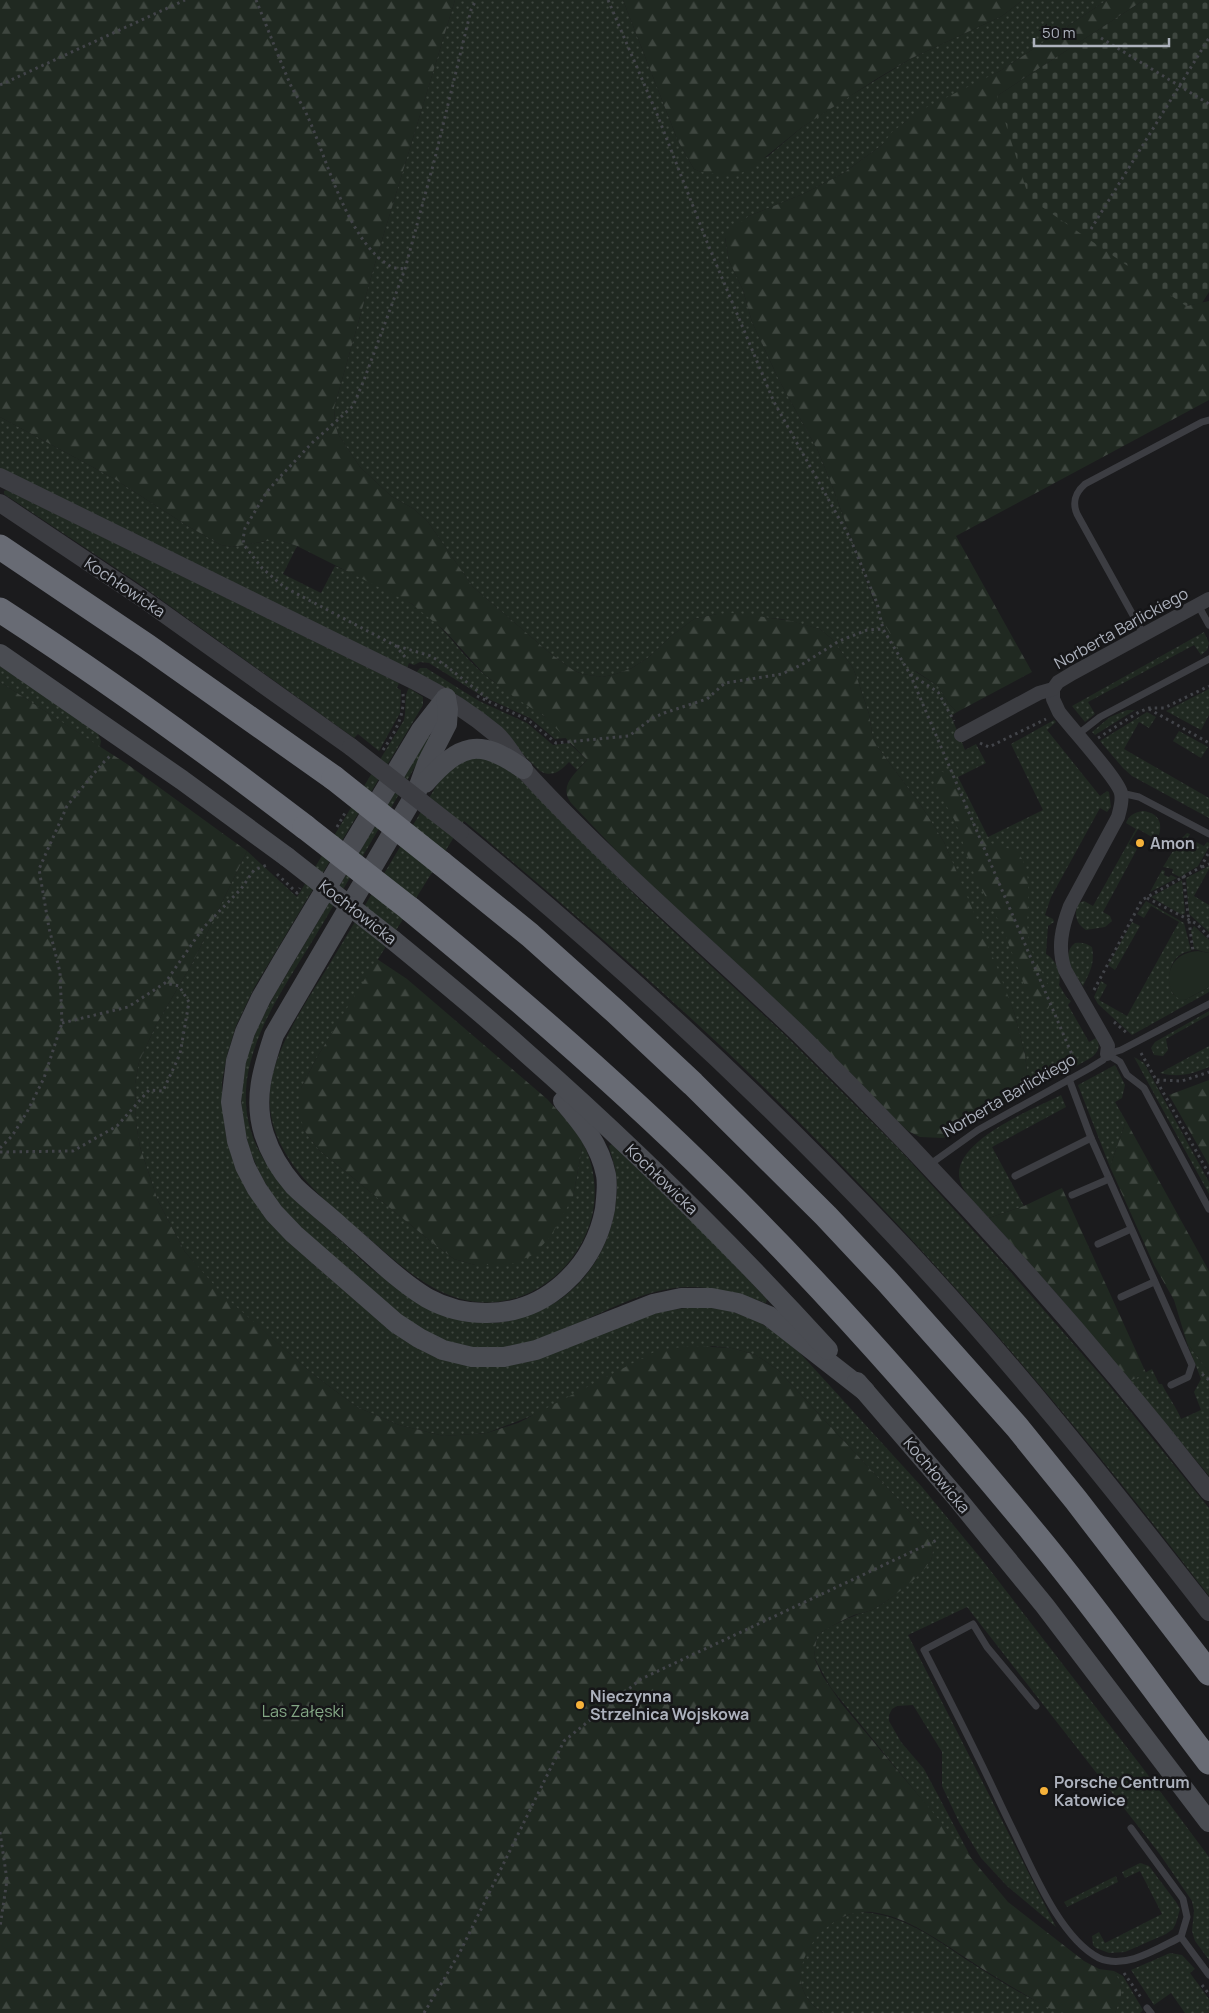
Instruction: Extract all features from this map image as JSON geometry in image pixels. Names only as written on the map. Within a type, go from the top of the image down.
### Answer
[{"type":"highway","points":[[0,547],[147,646],[334,778],[530,935],[694,1084],[826,1216],[887,1281],[1017,1427],[1076,1500],[1209,1673]]},
{"type":"highway","points":[[0,610],[114,686],[218,760],[410,909],[494,978],[636,1104],[719,1184],[828,1297],[914,1392],[1035,1534],[1209,1762]]},
{"type":"main road","name":"Kochłowicka","points":[[0,654],[134,746],[287,857],[393,940],[524,1050],[696,1211],[866,1391],[956,1497],[1045,1606],[1209,1822]]},
{"type":"main road","points":[[446,698],[448,709],[447,724],[428,761],[416,791],[274,1035],[262,1069],[258,1101],[264,1133],[274,1159],[294,1186],[402,1281],[428,1298],[453,1309],[484,1313],[509,1312],[537,1302],[557,1290],[570,1278],[592,1250],[602,1224],[606,1200],[607,1177],[599,1149],[580,1120],[548,1085],[524,1050]]},
{"type":"main road","points":[[446,698],[421,730],[364,824],[261,998],[245,1032],[236,1061],[231,1102],[237,1141],[245,1166],[257,1189],[294,1234],[381,1310],[419,1338],[443,1350],[472,1357],[504,1358],[536,1350],[653,1304],[682,1298],[712,1298],[738,1303],[769,1316],[866,1391]]},
{"type":"main road","points":[[416,791],[440,766],[464,750],[488,748],[505,756],[523,769]]},
{"type":"street","points":[[0,477],[446,698],[476,717],[500,737],[523,769],[622,869],[798,1034],[928,1165],[1016,1262],[1209,1492]]},
{"type":"street","name":"Kochłowicka","points":[[0,504],[142,598],[351,747],[460,832],[573,926],[655,999],[748,1086],[900,1242],[1043,1404],[1209,1612]]},
{"type":"street","name":"Norberta Barlickiego","points":[[1121,793],[1111,777],[1059,712],[1053,699],[1053,689],[1058,682],[1204,602]]},
{"type":"street","name":"Norberta Barlickiego","points":[[961,735],[1039,693],[1053,689]]},
{"type":"street","points":[[1107,1054],[1108,1046],[1105,1040],[1065,970],[1062,961],[1061,942],[1065,919],[1070,906],[1118,817],[1122,804],[1121,793]]},
{"type":"lane","points":[[1144,635],[1077,514],[1074,506],[1075,497],[1079,489],[1085,484],[1209,420]]},
{"type":"lane","points":[[1204,602],[1209,625]]},
{"type":"lane","points":[[1077,735],[1100,717],[1209,659]]},
{"type":"lane","points":[[1121,793],[1139,797],[1209,834]]},
{"type":"lane","name":"Norberta Barlickiego","points":[[928,1165],[978,1130],[1080,1074],[1103,1060],[1107,1054],[1121,1050],[1209,1004]]},
{"type":"lane","points":[[1107,1054],[1120,1062],[1127,1075],[1144,1088],[1209,1209]]},
{"type":"lane","points":[[1069,1079],[1091,1138],[1192,1365],[1188,1377],[1171,1385]]},
{"type":"lane","points":[[1015,1176],[1091,1138]]},
{"type":"lane","points":[[1072,1195],[1109,1179]]},
{"type":"lane","points":[[1098,1244],[1131,1229]]},
{"type":"lane","points":[[1121,1297],[1154,1282]]},
{"type":"lane","points":[[1036,1706],[987,1647],[973,1624],[924,1650],[973,1746],[1041,1888],[1069,1932],[1084,1948],[1101,1959],[1125,1961],[1151,1952],[1181,1936],[1187,1917],[1182,1899],[1131,1828]]},
{"type":"lane","points":[[1181,1936],[1209,1975]]},
{"type":"path","points":[[0,85],[185,0]]},
{"type":"path","points":[[256,0],[292,88],[308,116],[334,186],[345,208],[364,240],[377,256],[392,267],[405,269]]},
{"type":"path","points":[[476,0],[471,10],[405,269],[353,406],[294,461],[266,493],[246,528],[243,539],[244,545],[252,556],[272,579],[284,587],[396,646],[431,656],[494,704]]},
{"type":"path","points":[[608,0],[658,114],[774,402],[850,538],[877,602],[883,629],[910,674],[1080,1074]]},
{"type":"path","points":[[1101,38],[1209,104]]},
{"type":"path","points":[[1091,229],[1209,38]]},
{"type":"path","points":[[474,694],[528,720],[556,743],[629,736],[664,713],[707,699],[725,683],[782,674],[801,665],[839,641],[867,630],[883,629]]},
{"type":"path","points":[[396,646],[404,654],[408,664]]},
{"type":"path","points":[[910,674],[938,692],[961,735],[989,747],[1051,717]]},
{"type":"path","points":[[1096,739],[1139,712],[1149,708],[1164,708],[1209,686]]},
{"type":"path","points":[[1149,708],[1209,743]]},
{"type":"path","points":[[0,1150],[12,1136],[27,1112],[44,1078],[62,1023],[60,972],[49,928],[39,869],[67,806],[101,765],[113,754]]},
{"type":"path","points":[[1201,867],[1209,852]]},
{"type":"path","points":[[1091,995],[1142,900],[1183,876],[1209,864]]},
{"type":"path","points":[[62,1023],[128,1007],[165,983],[203,928],[241,889],[254,870],[264,867]]},
{"type":"path","points":[[1183,876],[1193,951]]},
{"type":"path","points":[[281,879],[290,887]]},
{"type":"path","points":[[1146,897],[1197,924],[1209,937]]},
{"type":"path","points":[[0,1150],[73,1151],[118,1126],[150,1090],[163,1091],[180,1054],[189,1002],[179,986],[165,983]]},
{"type":"path","points":[[1108,1016],[1135,1043],[1209,1174]]},
{"type":"path","points":[[1157,1080],[1182,1081],[1209,1072]]},
{"type":"path","points":[[424,2013],[460,1952],[564,1741],[641,1680],[937,1540]]},
{"type":"path","points":[[0,1832],[6,1880],[0,1927]]},
{"type":"path","points":[[1116,1960],[1149,2011]]},
{"type":"green space","points":[[0,0],[455,0],[378,253],[334,408],[338,434],[360,467],[391,496],[414,509],[428,522],[473,587],[551,654],[573,670],[582,674],[602,677],[632,668],[649,657],[670,637],[694,619],[717,614],[737,613],[791,621],[820,629],[832,639],[853,668],[869,714],[872,733],[877,746],[922,807],[944,842],[997,967],[1014,1012],[1025,1054],[1027,1072],[1026,1086],[1023,1093],[1016,1099],[943,1138],[920,1137],[908,1131],[628,863],[571,803],[566,791],[567,785],[587,760],[544,716],[514,697],[484,674],[445,631],[412,604],[297,546],[282,541],[267,541],[232,547],[221,545],[113,478],[0,417]]},
{"type":"green space","points":[[455,0],[623,0],[678,141],[694,169],[701,172],[767,157],[801,128],[845,99],[912,58],[1002,16],[1023,0],[1107,0],[1000,71],[905,122],[882,145],[842,174],[803,194],[749,216],[725,238],[729,261],[743,290],[752,322],[779,380],[818,451],[874,602],[916,672],[938,686],[949,704],[957,712],[951,716],[965,750],[976,744],[986,763],[958,777],[988,837],[1043,810],[1011,744],[1054,720],[1056,722],[1047,730],[1100,796],[1107,791],[1109,792],[1111,807],[1107,812],[1100,808],[1051,897],[1045,915],[1053,919],[1054,922],[1048,926],[1046,954],[1057,967],[1060,976],[1059,985],[1071,1001],[1068,1005],[1089,1042],[1096,1038],[1099,1044],[1098,1050],[1089,1059],[1016,1099],[1023,1093],[1027,1072],[1025,1054],[1014,1012],[944,842],[922,807],[877,746],[872,733],[869,714],[853,668],[832,639],[820,629],[782,619],[717,614],[694,619],[670,637],[649,657],[632,668],[602,677],[582,674],[573,670],[551,654],[473,587],[428,522],[414,509],[391,496],[360,467],[338,434],[334,408],[378,253]]},
{"type":"green space","points":[[623,0],[1023,0],[1002,16],[912,58],[878,78],[801,128],[753,167],[730,176],[701,172],[694,169],[678,141]]},
{"type":"green space","points":[[1107,0],[1144,0],[997,96],[1186,306],[1209,301],[1209,400],[956,536],[1032,672],[957,712],[949,704],[938,686],[908,666],[879,614],[818,451],[779,380],[752,322],[743,290],[729,261],[725,237],[749,216],[803,194],[842,174],[882,145],[892,132],[921,110],[1000,71]]},
{"type":"green space","points":[[1144,0],[1209,0],[1209,292],[1202,303],[1186,306],[1029,198],[997,96]]},
{"type":"green space","points":[[0,417],[113,478],[221,545],[232,547],[267,541],[282,541],[297,546],[283,574],[321,593],[335,566],[396,594],[437,624],[485,675],[538,712],[558,728],[566,738],[555,739],[530,718],[482,696],[429,663],[420,662],[414,665],[409,663],[407,668],[0,468]]},
{"type":"green space","points":[[7,490],[399,683],[397,688],[401,690],[400,713],[379,751],[358,734],[354,738],[135,581],[4,494],[4,491]]},
{"type":"green space","points":[[1204,632],[1209,643],[1207,650],[1201,655],[1194,645],[1088,702],[1095,714],[1085,722],[1072,706]]},
{"type":"green space","points":[[0,666],[97,732],[101,741],[100,747],[0,682]]},
{"type":"green space","points":[[420,668],[426,668],[479,701],[527,723],[553,745],[569,743],[587,760],[577,770],[569,762],[552,774],[540,771],[463,699],[416,673]]},
{"type":"green space","name":"Las Załęski","points":[[0,682],[127,764],[247,851],[193,962],[156,1025],[139,1062],[135,1084],[136,1123],[140,1147],[158,1201],[185,1252],[223,1295],[314,1375],[357,1407],[399,1425],[444,1436],[487,1433],[518,1423],[658,1350],[691,1346],[732,1348],[756,1355],[778,1370],[922,1525],[929,1536],[933,1548],[932,1557],[924,1570],[887,1601],[872,1610],[854,1615],[830,1627],[817,1636],[814,1657],[822,1675],[841,1703],[1008,1902],[1084,1961],[1099,1969],[1114,1971],[1121,1987],[1115,2013],[1065,2013],[1054,2010],[1003,1982],[922,1930],[884,1914],[871,1912],[853,1913],[836,1921],[821,1933],[809,1949],[802,1966],[801,1983],[808,2000],[824,2013],[0,2013]]},
{"type":"green space","points":[[409,688],[423,697],[423,705],[254,988],[236,1026],[227,1055],[222,1082],[222,1101],[226,1136],[241,1180],[313,1264],[393,1332],[504,1366],[535,1360],[649,1315],[695,1307],[724,1309],[756,1320],[783,1338],[800,1353],[922,1487],[983,1561],[1209,1857],[1209,1960],[1195,1941],[1192,1931],[1194,1911],[1192,1901],[1159,1853],[967,1607],[908,1635],[1056,1927],[1007,1886],[981,1858],[959,1822],[942,1786],[942,1752],[913,1705],[897,1706],[892,1709],[889,1721],[901,1742],[924,1769],[975,1865],[831,1688],[814,1657],[817,1636],[839,1622],[872,1610],[896,1594],[924,1570],[932,1557],[932,1544],[922,1525],[778,1370],[756,1355],[732,1348],[712,1346],[487,1433],[444,1436],[399,1425],[357,1407],[314,1375],[222,1295],[185,1252],[158,1201],[140,1147],[136,1123],[135,1084],[139,1062],[156,1025],[193,962],[247,851],[297,897],[404,720],[406,695]]},
{"type":"green space","points":[[1209,689],[1209,715],[1201,730],[1166,711]]},
{"type":"green space","points":[[1127,710],[1135,710],[1095,735],[1092,732],[1110,717]]},
{"type":"green space","points":[[1147,712],[1156,717],[1149,728],[1139,722],[1124,749],[1209,798],[1209,818],[1132,776],[1100,741]]},
{"type":"green space","points":[[1179,731],[1208,747],[1201,758],[1173,741]]},
{"type":"green space","points":[[429,735],[432,737],[284,986],[257,1040],[247,1079],[246,1105],[250,1129],[259,1151],[286,1189],[377,1273],[398,1285],[476,1318],[496,1323],[528,1315],[549,1306],[567,1294],[583,1278],[596,1260],[606,1240],[613,1219],[616,1197],[616,1174],[609,1146],[612,1144],[691,1220],[767,1299],[766,1303],[709,1288],[674,1288],[625,1302],[553,1334],[529,1342],[504,1347],[478,1348],[460,1345],[443,1340],[427,1332],[397,1312],[298,1224],[276,1199],[264,1181],[254,1161],[243,1119],[241,1097],[243,1075],[250,1046],[275,994]]},
{"type":"green space","points":[[474,754],[505,764],[642,902],[783,1033],[898,1148],[1001,1261],[1104,1379],[1209,1508],[1209,1596],[1096,1452],[1037,1382],[854,1178],[724,1049],[660,990],[464,821],[316,1059],[301,1088],[303,1129],[319,1150],[434,1244],[454,1259],[475,1265],[509,1265],[573,1197],[583,1143],[592,1168],[595,1194],[587,1232],[571,1259],[559,1273],[529,1293],[504,1301],[481,1302],[460,1299],[419,1279],[400,1265],[310,1185],[282,1147],[273,1125],[270,1102],[272,1077],[276,1062],[289,1032],[445,771]]},
{"type":"green space","points":[[940,771],[955,780],[971,821],[982,837],[991,843],[1013,851],[1022,859],[1028,885],[1028,935],[1032,952],[1051,993],[1053,1001],[1048,1008],[1039,1007],[1027,992],[1003,929],[976,879],[955,821],[934,784],[933,777]]},
{"type":"green space","points":[[1143,811],[1153,814],[1159,821],[1160,829],[1157,840],[1138,829],[1129,844],[1137,849],[1103,912],[1110,916],[1112,921],[1105,927],[1086,930],[1076,918],[1077,907],[1079,903],[1084,901],[1093,906],[1136,829],[1126,823],[1127,820],[1133,814]]},
{"type":"green space","points":[[1187,833],[1190,834],[1188,838],[1204,846],[1207,842],[1209,847],[1198,866],[1180,877],[1172,873],[1173,869],[1163,867],[1179,841]]},
{"type":"green space","points":[[1209,866],[1194,896],[1209,905],[1209,932],[1189,914],[1186,878]]},
{"type":"green space","points":[[1162,870],[1165,871],[1164,875],[1169,877],[1171,875],[1177,878],[1150,892]]},
{"type":"green space","points":[[1182,880],[1185,913],[1182,915],[1151,897]]},
{"type":"green space","points":[[1146,901],[1184,923],[1191,951],[1178,957],[1171,967],[1170,981],[1173,994],[1185,1000],[1209,987],[1209,992],[1132,1035],[1098,1004],[1094,997],[1101,981],[1107,985],[1099,1000],[1127,1016],[1179,922],[1151,906],[1144,918],[1137,914]]},
{"type":"green space","points":[[1132,922],[1140,926],[1115,970],[1108,965]]},
{"type":"green space","points":[[1194,926],[1209,940],[1209,953],[1194,949],[1191,931]]},
{"type":"green space","points":[[1075,943],[1084,943],[1092,947],[1090,972],[1083,986],[1068,959],[1070,948]]},
{"type":"green space","points":[[1198,951],[1209,953],[1209,987],[1185,1000],[1178,998],[1173,993],[1170,985],[1171,967],[1177,959],[1185,954]]},
{"type":"green space","points":[[377,959],[407,979],[547,1099],[574,1128],[583,1143],[573,1197],[551,1236],[533,1255],[509,1265],[475,1265],[454,1259],[319,1150],[303,1129],[300,1108],[301,1088],[316,1059]]},
{"type":"green space","points":[[1209,1011],[1209,1015],[1166,1039],[1168,1050],[1163,1056],[1154,1055],[1151,1048],[1155,1042]]},
{"type":"green space","points":[[1209,1046],[1209,1067],[1185,1074],[1160,1073]]},
{"type":"green space","points":[[1134,1057],[1144,1063],[1209,1182],[1209,1194]]},
{"type":"green space","points":[[1115,1065],[1125,1085],[1122,1098],[1115,1102],[1126,1121],[1110,1167],[1078,1085]]},
{"type":"green space","points":[[1209,1080],[1209,1165],[1169,1095]]},
{"type":"green space","points":[[1061,1095],[1066,1107],[992,1147],[1024,1206],[989,1218],[971,1199],[962,1186],[959,1171],[965,1156],[977,1143],[994,1130]]},
{"type":"green space","points":[[1126,1121],[1209,1271],[1209,1372],[1187,1343],[1174,1300],[1154,1265],[1110,1167]]},
{"type":"green space","points":[[1062,1188],[1146,1373],[1130,1381],[1056,1293],[989,1218],[1024,1206]]},
{"type":"green space","points":[[1187,1343],[1209,1372],[1209,1476],[1130,1381],[1152,1369],[1181,1419],[1201,1410],[1194,1392],[1201,1379]]},
{"type":"green space","points":[[1140,1863],[1149,1866],[1180,1909],[1173,1929],[1125,1952],[1109,1953],[1096,1948],[1093,1945],[1092,1936],[1099,1932],[1105,1943],[1162,1914],[1140,1871],[1125,1878],[1122,1872]]},
{"type":"green space","points":[[1116,1876],[1118,1882],[1067,1907],[1064,1902]]},
{"type":"green space","points":[[856,1912],[888,1917],[917,1928],[1016,1990],[1040,2003],[1065,2013],[824,2013],[811,2003],[804,1992],[801,1979],[806,1953],[823,1930],[837,1920]]},
{"type":"green space","points":[[1170,1953],[1182,1955],[1195,1969],[1190,1973],[1209,1999],[1209,2013],[1185,2013],[1171,1993],[1154,2005],[1131,1970]]},
{"type":"green space","points":[[1114,1971],[1123,1976],[1143,2010],[1140,2013],[1115,2013],[1121,1987]]},
{"type":"place","name":"Amon","points":[[1140,843]]},
{"type":"place","name":"Nieczynna Strzelnica Wojskowa","points":[[580,1705]]},
{"type":"place","name":"Porsche Centrum Katowice","points":[[1044,1791]]}]
